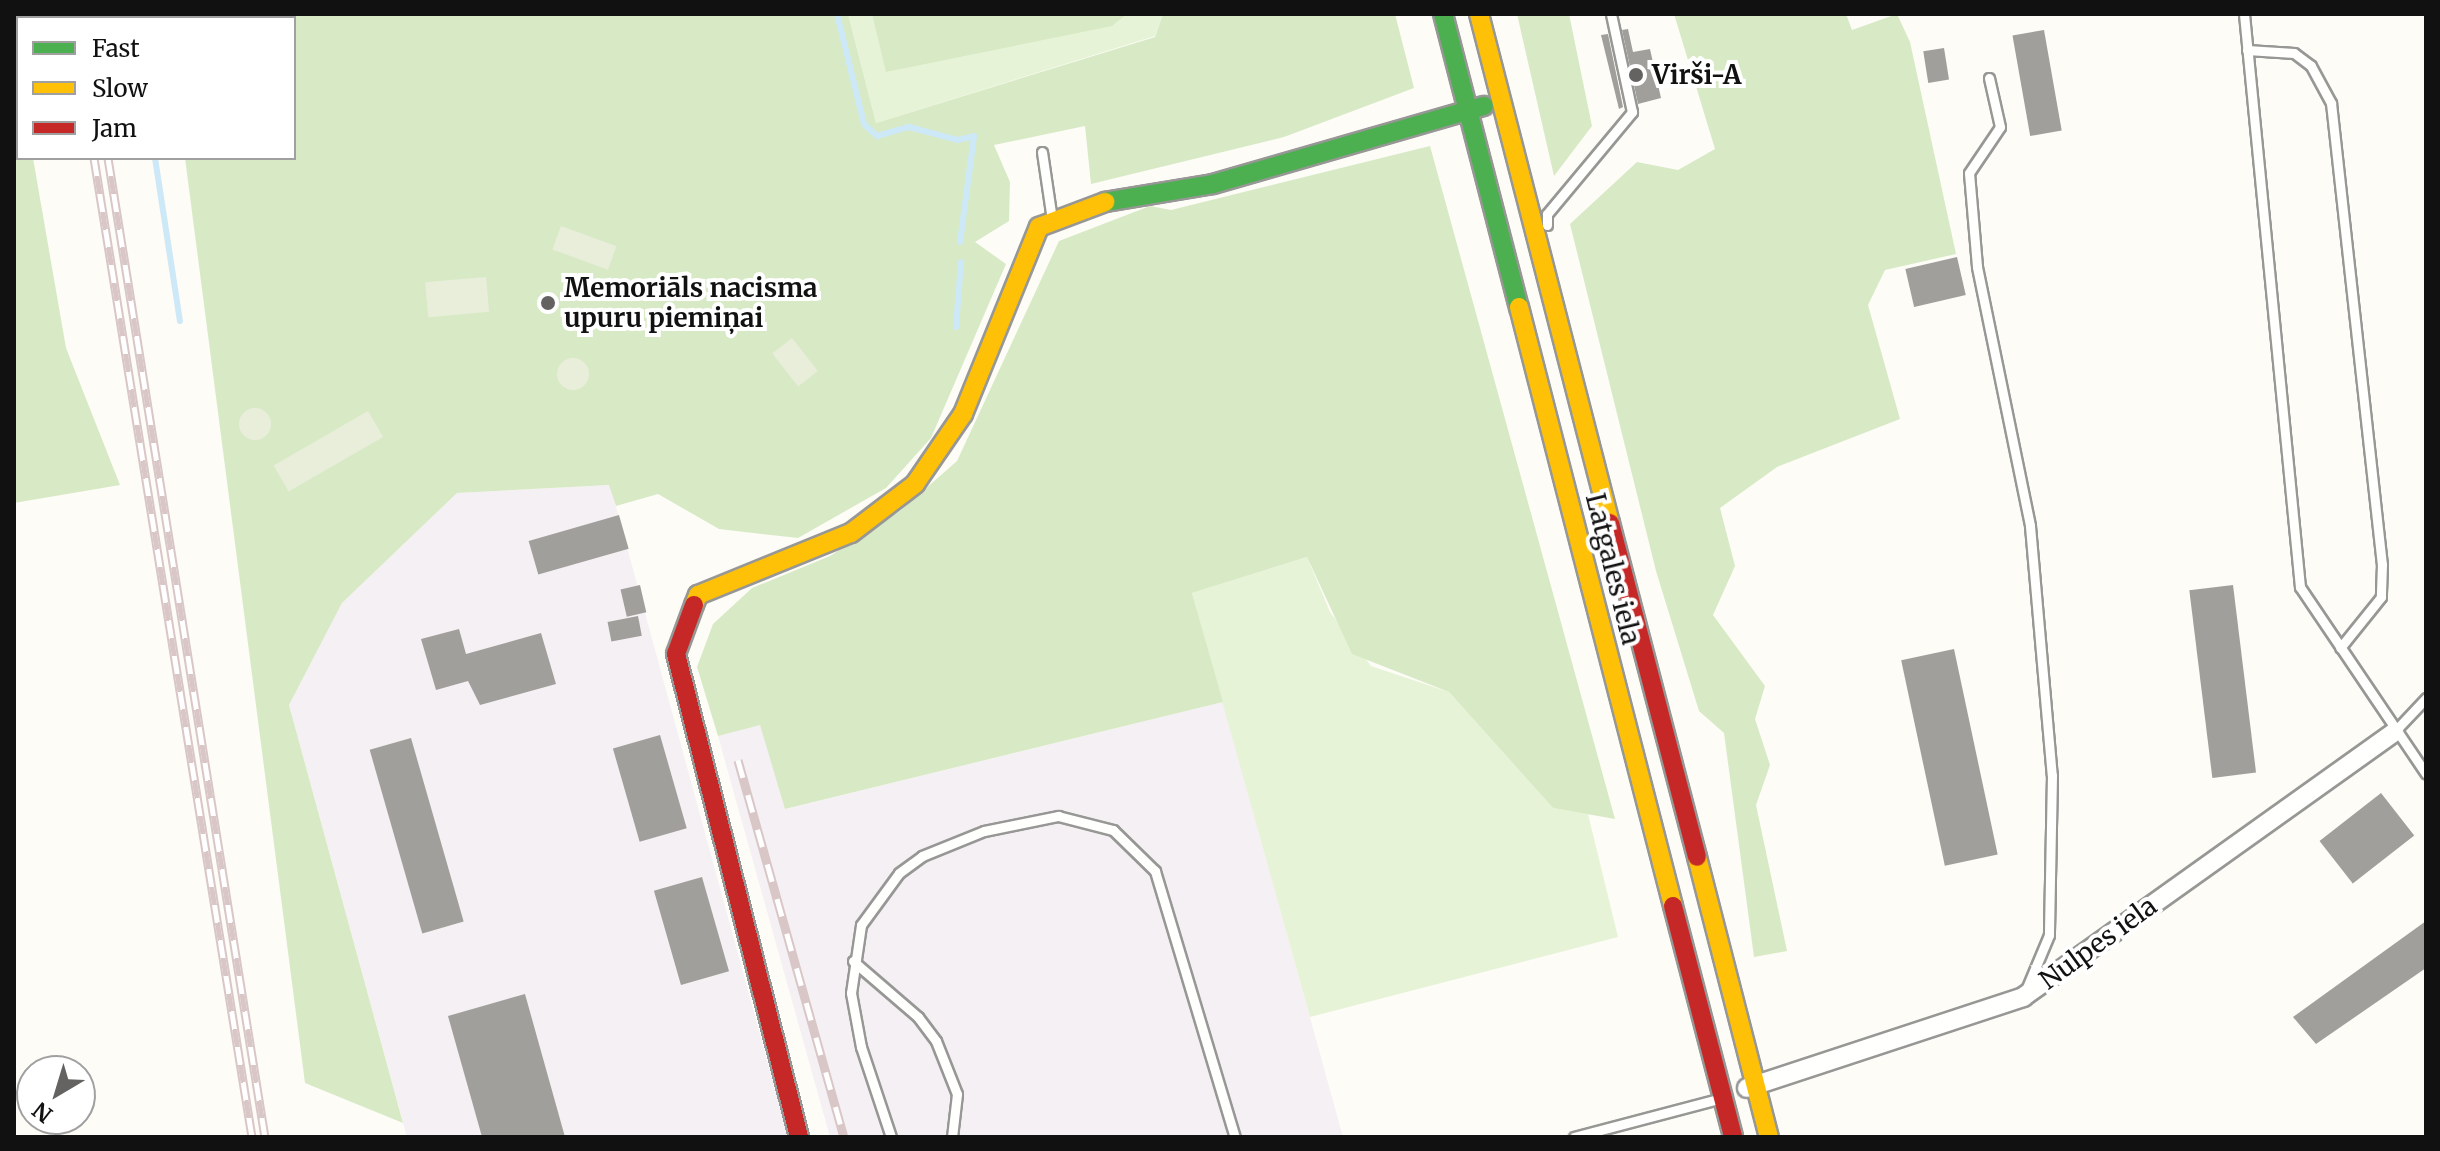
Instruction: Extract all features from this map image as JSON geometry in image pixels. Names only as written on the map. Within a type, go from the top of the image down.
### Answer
[{"type":"main road","name":"Latgales iela","points":[[1443,14],[1733,1137]]},
{"type":"main road","name":"Latgales iela","points":[[1479,14],[1769,1137]]},
{"type":"main road","points":[[799,1137],[676,654],[698,595],[851,533],[915,484],[963,414],[1015,278],[1039,227],[1111,200],[1213,184],[1502,101]]},
{"type":"street","name":"Nulpes iela","points":[[1723,1098],[1755,1084],[2023,997],[2394,732]]},
{"type":"lane","name":"Latgales iela","points":[[1553,301],[1547,214],[1632,112],[1611,14]]},
{"type":"lane","points":[[2244,14],[2300,587],[2394,732],[2426,774]]},
{"type":"lane","points":[[2247,50],[2294,53],[2311,66],[2331,103],[2382,564],[2381,597],[2340,648]]},
{"type":"lane","points":[[1989,78],[2000,127],[1969,173],[1977,267],[2030,526],[2052,775],[2049,935],[2023,997]]},
{"type":"lane","points":[[1042,152],[1052,220]]},
{"type":"lane","name":"Nulpes iela","points":[[2394,732],[2424,700]]},
{"type":"lane","points":[[891,1137],[861,1047],[853,961],[861,925],[881,892],[922,856],[1018,821],[1088,819],[1113,830],[1155,871],[1234,1137]]},
{"type":"lane","points":[[853,961],[918,1017],[949,1065],[957,1094],[952,1137]]},
{"type":"lane","points":[[1574,1137],[1723,1098]]},
{"type":"shaded area","points":[[610,485],[788,1137],[407,1137],[289,705],[342,603],[457,493]]},
{"type":"shaded area","points":[[1223,702],[1343,1137],[830,1137],[718,736],[760,724],[786,809]]},
{"type":"green space","points":[[162,14],[848,14],[876,123],[1155,37],[1163,14],[1395,14],[1414,88],[1284,137],[1091,184],[1085,126],[994,145],[1010,182],[1009,221],[975,242],[1006,264],[931,438],[886,488],[798,538],[719,529],[658,494],[616,506],[609,485],[457,493],[342,603],[289,705],[403,1123],[305,1083],[185,160],[296,160],[296,16]]},
{"type":"green space","points":[[848,14],[1163,14],[1155,36],[876,123]]},
{"type":"green space","points":[[872,14],[1127,14],[1112,26],[886,72]]},
{"type":"green space","points":[[1517,14],[1569,14],[1592,126],[1554,176]]},
{"type":"green space","points":[[1674,14],[1846,14],[1852,30],[1897,14],[1910,42],[1956,254],[1885,270],[1868,305],[1900,419],[1777,467],[1720,508],[1735,566],[1713,615],[1765,686],[1755,719],[1770,765],[1756,805],[1787,951],[1754,957],[1724,733],[1699,711],[1656,571],[1570,224],[1637,162],[1678,170],[1715,149]]},
{"type":"green space","points":[[14,53],[16,160],[33,160],[66,348],[120,485],[14,503]]},
{"type":"green space","points":[[1430,146],[1615,819],[1553,808],[1449,692],[1352,654],[1307,557],[1192,593],[1223,702],[785,809],[760,725],[718,736],[697,667],[713,624],[752,588],[830,556],[900,511],[957,461],[1059,241],[1150,206],[1171,210]]},
{"type":"green space","points":[[561,226],[616,246],[608,270],[552,249]]},
{"type":"green space","points":[[486,277],[489,312],[428,317],[425,282]]},
{"type":"green space","points":[[792,338],[818,371],[798,386],[772,353]]},
{"type":"green space","points":[[573,358],[584,363],[589,374],[584,385],[573,390],[562,385],[557,374],[562,363]]},
{"type":"green space","points":[[255,408],[266,413],[271,424],[266,435],[255,440],[244,435],[239,424],[244,413]]},
{"type":"green space","points":[[368,411],[383,437],[289,491],[274,466]]},
{"type":"green space","points":[[1307,557],[1330,612],[1371,666],[1449,692],[1553,808],[1588,814],[1618,937],[1310,1017],[1192,593]]},
{"type":"building","points":[[1628,29],[1633,52],[1650,49],[1661,98],[1638,104],[1622,30]]},
{"type":"building","points":[[2044,30],[2062,130],[2030,136],[2012,36]]},
{"type":"building","points":[[1608,34],[1623,107],[1619,109],[1601,35]]},
{"type":"building","points":[[1944,48],[1949,80],[1928,83],[1923,51]]},
{"type":"building","points":[[1957,257],[1966,295],[1914,307],[1905,269]]},
{"type":"building","points":[[619,515],[629,549],[538,575],[529,541]]},
{"type":"building","points":[[640,585],[646,612],[627,617],[621,589]]},
{"type":"building","points":[[2233,585],[2256,773],[2212,778],[2189,590]]},
{"type":"building","points":[[638,616],[642,636],[611,642],[608,622]]},
{"type":"building","points":[[459,629],[466,654],[541,633],[556,684],[480,705],[468,681],[436,690],[421,639]]},
{"type":"building","points":[[1954,649],[1998,854],[1945,866],[1901,660]]},
{"type":"building","points":[[660,735],[687,828],[640,842],[613,749]]},
{"type":"building","points":[[411,738],[464,922],[422,933],[370,750]]},
{"type":"building","points":[[2381,793],[2414,836],[2353,884],[2320,841]]},
{"type":"building","points":[[702,877],[729,971],[681,985],[654,891]]},
{"type":"building","points":[[2426,921],[2426,968],[2316,1044],[2293,1017]]},
{"type":"building","points":[[525,994],[565,1137],[482,1137],[448,1016]]},
{"type":"waterway","points":[[837,14],[864,124],[877,136],[909,127],[958,140],[974,136],[960,242]]},
{"type":"waterway","points":[[155,160],[180,321]]},
{"type":"waterway","points":[[956,327],[961,262]]},
{"type":"railway","points":[[94,160],[252,1137]]},
{"type":"railway","points":[[108,160],[265,1137]]},
{"type":"railway","points":[[738,760],[844,1137]]},
{"type":"traffic: fast","points":[[1443,14],[1519,307]]},
{"type":"traffic: fast","points":[[1105,202],[1213,184],[1484,106]]},
{"type":"traffic: slow","points":[[1479,14],[1610,523]]},
{"type":"traffic: slow","points":[[694,605],[698,595],[851,533],[915,484],[963,414],[1039,227],[1105,202]]},
{"type":"traffic: slow","points":[[1519,307],[1673,906]]},
{"type":"traffic: slow","points":[[1697,857],[1769,1137]]},
{"type":"traffic: jam","points":[[1610,523],[1697,857]]},
{"type":"traffic: jam","points":[[694,605],[676,654],[799,1137]]},
{"type":"traffic: jam","points":[[1673,906],[1733,1137]]},
{"type":"place","name":"Virši-A","points":[[1636,75]]},
{"type":"place","name":"Memoriāls nacisma upuru piemiņai","points":[[548,303]]}]
